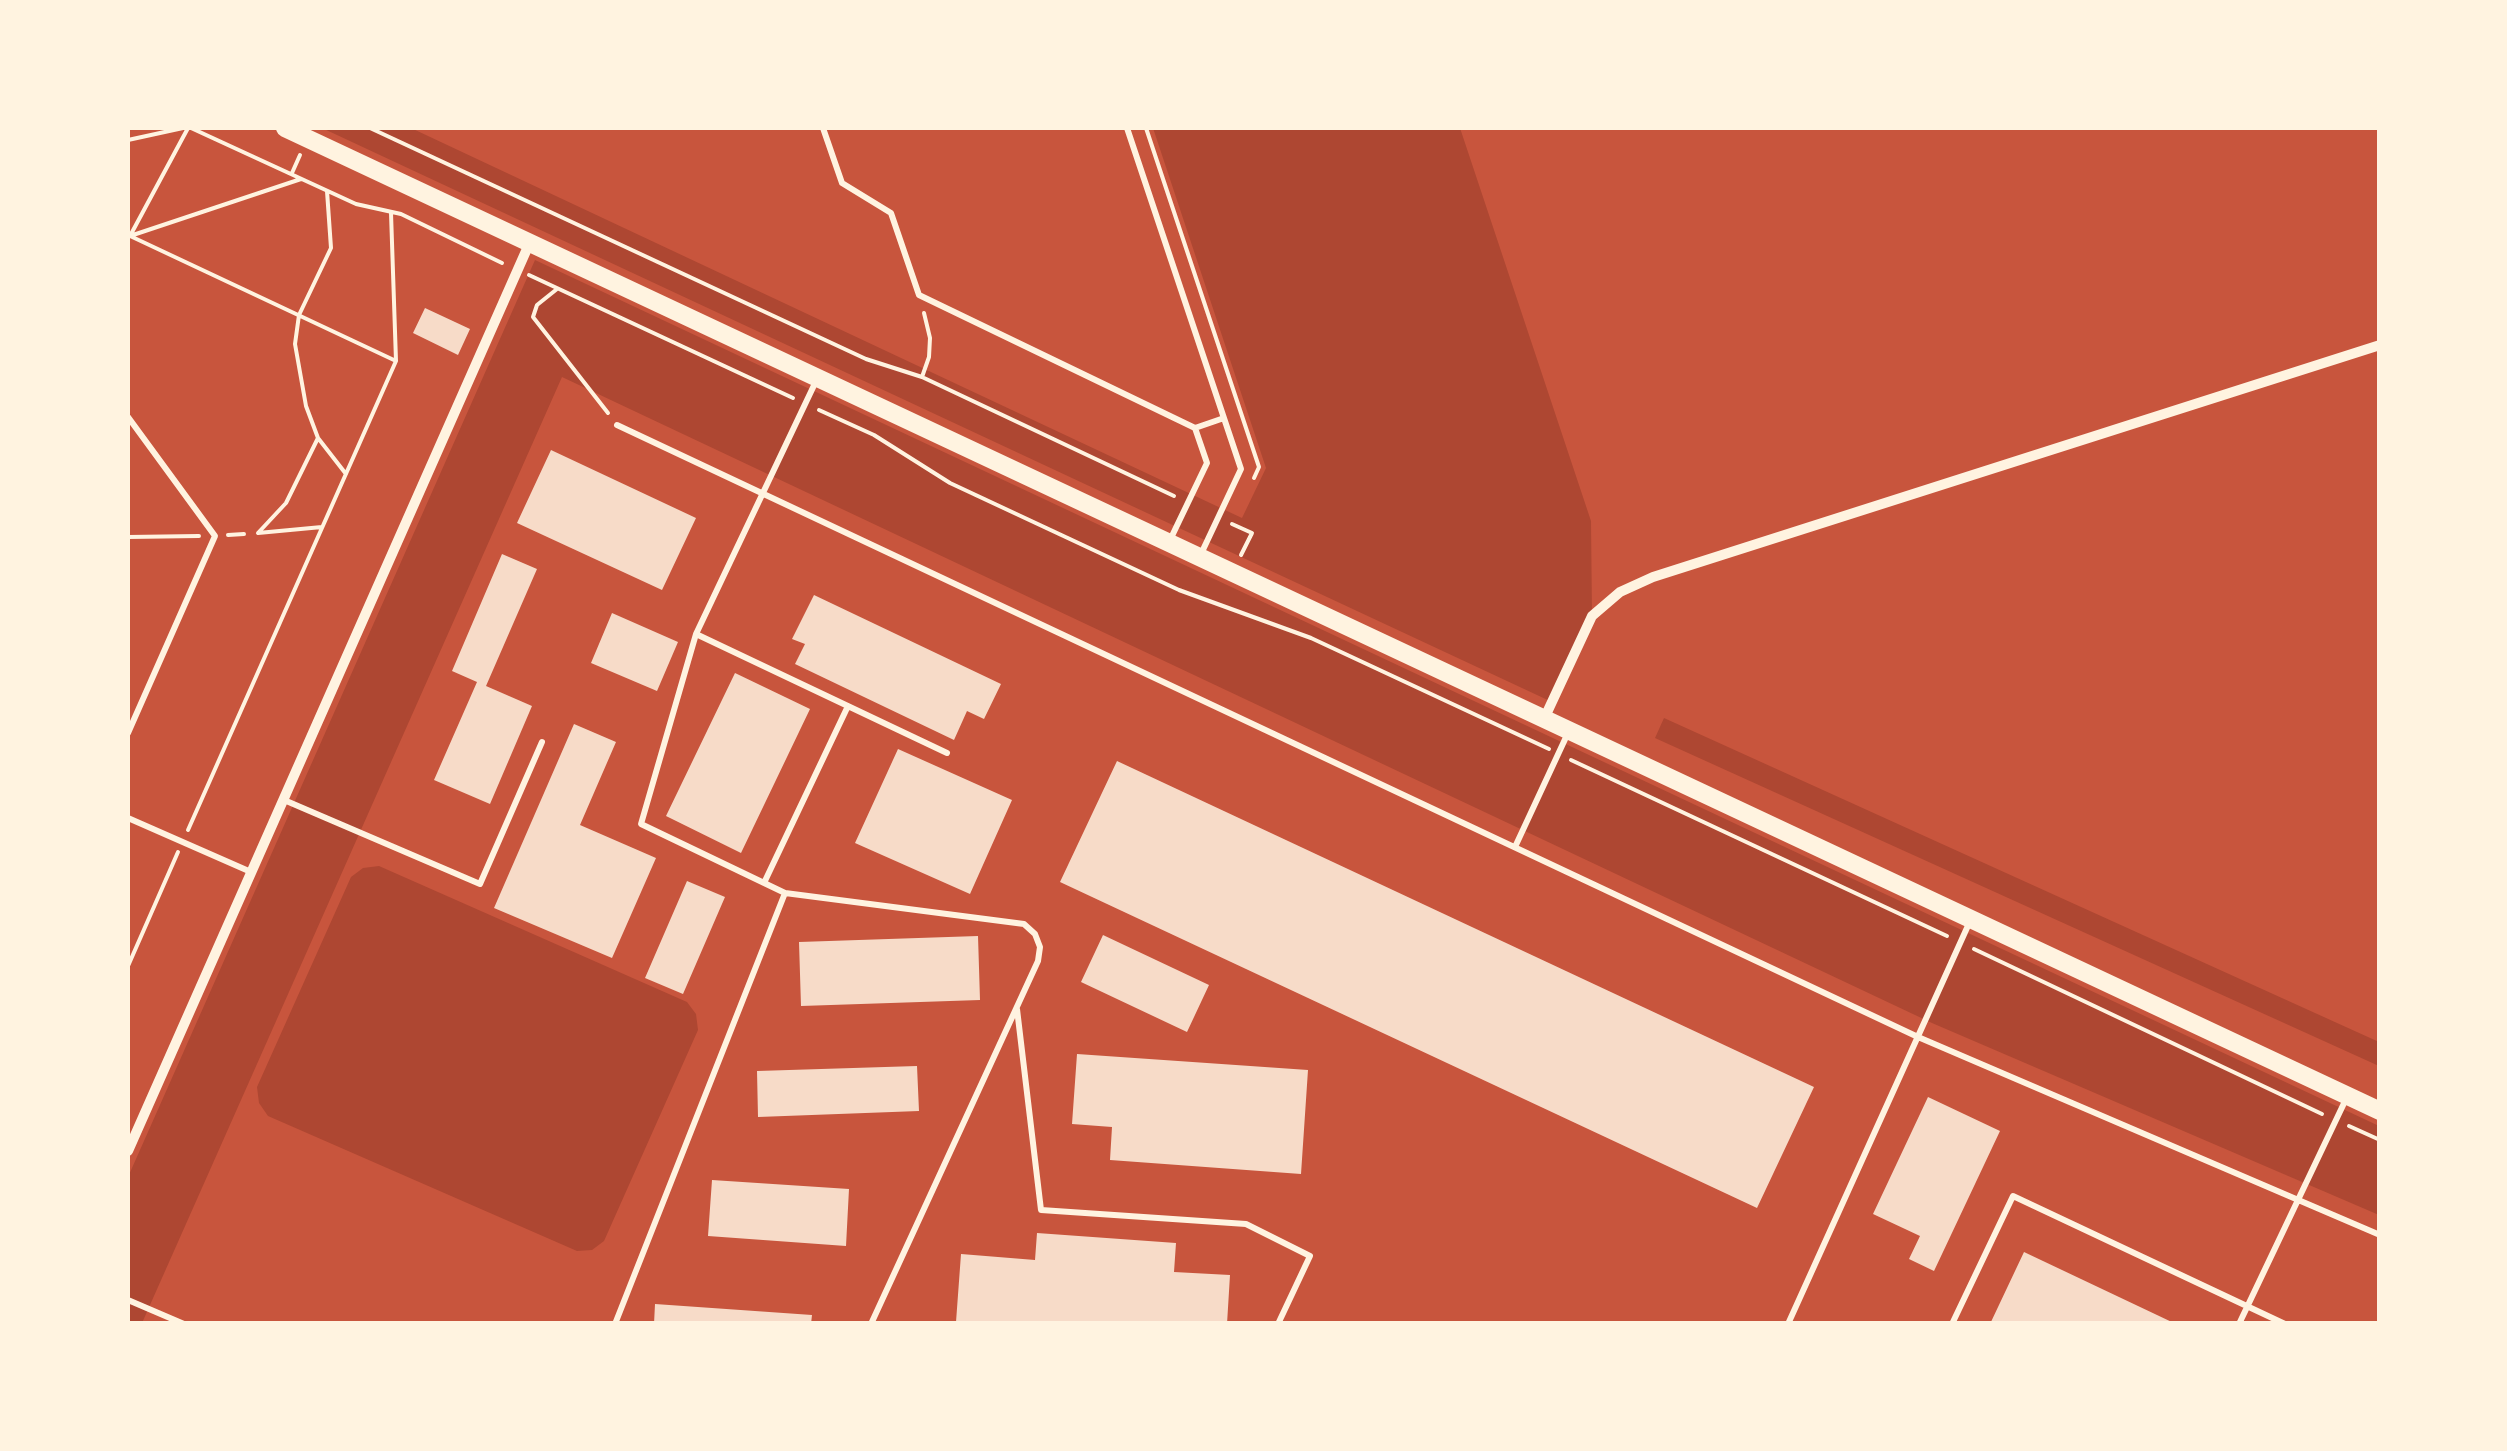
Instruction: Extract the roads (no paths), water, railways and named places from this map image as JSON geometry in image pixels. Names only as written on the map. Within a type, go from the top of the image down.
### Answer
[{"type":"main road","points":[[285,128],[2380,1111]]},
{"type":"street","points":[[128,1151],[530,242]]},
{"type":"street","points":[[1544,718],[1592,616],[1620,592],[1653,577],[2380,344]]},
{"type":"lane","points":[[823,128],[842,183],[890,213],[919,295],[1194,428],[1207,463],[1169,542]]},
{"type":"lane","points":[[1127,128],[1241,469],[1200,556]]},
{"type":"lane","points":[[818,377],[696,634],[640,824],[786,893],[1024,924],[1035,934],[1040,947],[1038,961],[871,1324]]},
{"type":"lane","points":[[128,416],[215,536],[128,733]]},
{"type":"lane","points":[[1194,428],[1224,418]]},
{"type":"lane","points":[[617,425],[1918,1037],[2380,1235]]},
{"type":"lane","points":[[696,634],[947,753]]},
{"type":"lane","points":[[764,882],[848,706]]},
{"type":"lane","points":[[1514,847],[1570,730]]},
{"type":"lane","points":[[283,800],[480,884],[542,742]]},
{"type":"lane","points":[[128,818],[251,872]]},
{"type":"lane","points":[[615,1324],[786,893]]},
{"type":"lane","points":[[1788,1324],[1971,919]]},
{"type":"lane","points":[[1017,1008],[1041,1210],[1246,1224],[1310,1256],[1278,1324]]},
{"type":"lane","points":[[2239,1324],[2347,1096]]},
{"type":"lane","points":[[1952,1324],[2012,1196],[2285,1324]]},
{"type":"lane","points":[[128,1300],[184,1324]]}]
